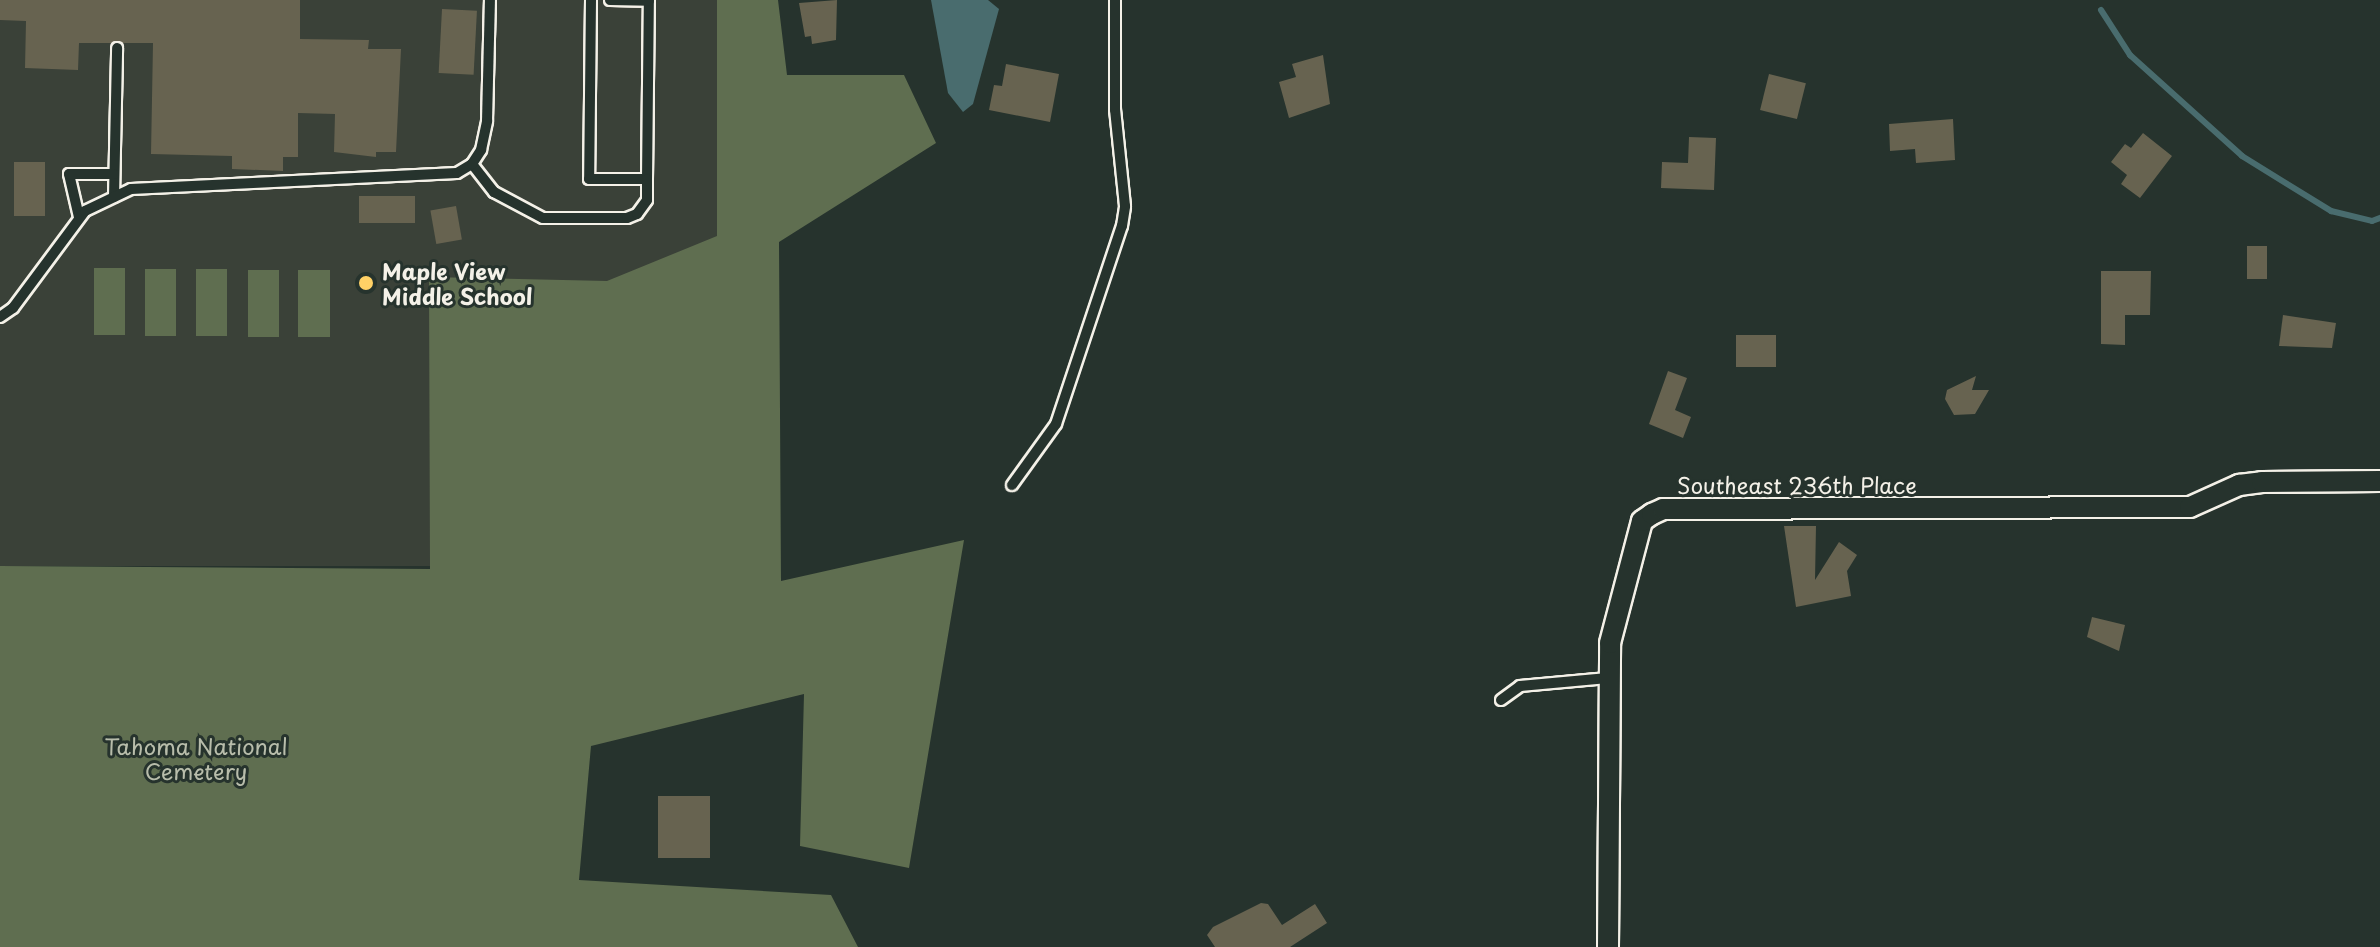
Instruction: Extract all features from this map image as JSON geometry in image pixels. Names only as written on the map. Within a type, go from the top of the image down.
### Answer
[{"type":"street","name":"Southeast 236th Place","points":[[1608,947],[1610,643],[1642,521],[1663,509],[2190,507],[2250,484],[2380,481]]},
{"type":"lane","points":[[0,317],[13,308],[79,217],[131,189],[457,173],[472,164],[487,121],[490,0]]},
{"type":"lane","points":[[591,0],[589,179],[647,179]]},
{"type":"lane","points":[[472,164],[494,192],[543,218],[627,218],[637,214],[647,200],[649,0],[610,0]]},
{"type":"lane","points":[[1012,485],[1056,424],[1122,226],[1125,206],[1115,110],[1115,0]]},
{"type":"lane","points":[[114,197],[117,48]]},
{"type":"lane","points":[[79,217],[69,174],[114,174]]},
{"type":"lane","points":[[1501,700],[1520,686],[1608,678]]},
{"type":"shaded area","name":"Maple View Middle School","points":[[0,0],[729,0],[729,566],[0,566]]},
{"type":"green space","name":"Tahoma National Cemetery","points":[[717,0],[778,0],[787,75],[904,75],[936,143],[779,242],[781,581],[964,540],[909,868],[800,846],[804,694],[591,746],[579,880],[831,895],[858,947],[0,947],[0,566],[430,569],[429,277],[607,281],[717,236]]},
{"type":"green space","points":[[94,268],[125,268],[125,335],[94,335]]},
{"type":"green space","points":[[145,269],[176,269],[176,336],[145,336]]},
{"type":"green space","points":[[196,269],[227,269],[227,336],[196,336]]},
{"type":"green space","points":[[248,270],[279,270],[279,337],[248,337]]},
{"type":"green space","points":[[298,270],[330,270],[330,337],[298,337]]},
{"type":"water","points":[[931,0],[988,0],[999,9],[973,104],[963,112],[948,93]]},
{"type":"building","points":[[0,0],[300,0],[300,39],[369,40],[368,49],[401,49],[396,152],[376,152],[376,157],[334,152],[335,114],[298,113],[298,157],[283,157],[283,171],[232,169],[232,156],[151,154],[153,43],[79,43],[78,70],[25,68],[26,21],[0,20]]},
{"type":"building","points":[[837,0],[836,40],[812,44],[811,36],[805,37],[799,3]]},
{"type":"building","points":[[442,9],[477,11],[474,75],[439,73]]},
{"type":"building","points":[[1323,55],[1330,104],[1289,118],[1279,82],[1296,77],[1292,64]]},
{"type":"building","points":[[1006,64],[1059,74],[1050,122],[989,110],[994,85],[1002,86]]},
{"type":"building","points":[[1769,74],[1806,83],[1797,119],[1760,110]]},
{"type":"building","points":[[1953,119],[1955,160],[1916,163],[1915,149],[1890,151],[1889,124]]},
{"type":"building","points":[[2143,133],[2172,156],[2140,198],[2121,184],[2127,175],[2111,162],[2125,144],[2131,148]]},
{"type":"building","points":[[1689,137],[1716,138],[1714,190],[1661,188],[1662,162],[1688,163]]},
{"type":"building","points":[[14,162],[45,162],[45,216],[14,216]]},
{"type":"building","points":[[359,196],[415,196],[415,223],[359,223]]},
{"type":"building","points":[[456,206],[462,239],[436,244],[430,211]]},
{"type":"building","points":[[2247,246],[2267,246],[2267,279],[2247,279]]},
{"type":"building","points":[[2101,271],[2151,271],[2150,315],[2125,315],[2125,345],[2101,344]]},
{"type":"building","points":[[2283,315],[2336,323],[2332,348],[2279,346]]},
{"type":"building","points":[[1736,335],[1776,335],[1776,367],[1736,367]]},
{"type":"building","points":[[1668,371],[1687,378],[1675,410],[1691,417],[1683,438],[1649,424]]},
{"type":"building","points":[[1976,376],[1972,390],[1989,390],[1975,414],[1954,415],[1945,399],[1947,390]]},
{"type":"building","points":[[1784,526],[1816,526],[1815,580],[1839,542],[1857,555],[1847,571],[1851,596],[1796,607]]},
{"type":"building","points":[[2092,617],[2125,625],[2119,651],[2087,637]]},
{"type":"building","points":[[658,796],[710,796],[710,858],[658,858]]},
{"type":"building","points":[[1261,903],[1268,904],[1282,925],[1315,904],[1327,923],[1290,947],[1215,947],[1207,935],[1213,927]]},
{"type":"waterway","points":[[2101,10],[2130,55],[2242,156],[2331,211],[2372,221],[2380,218]]},
{"type":"place","name":"Maple View Middle School","points":[[366,283]]}]
